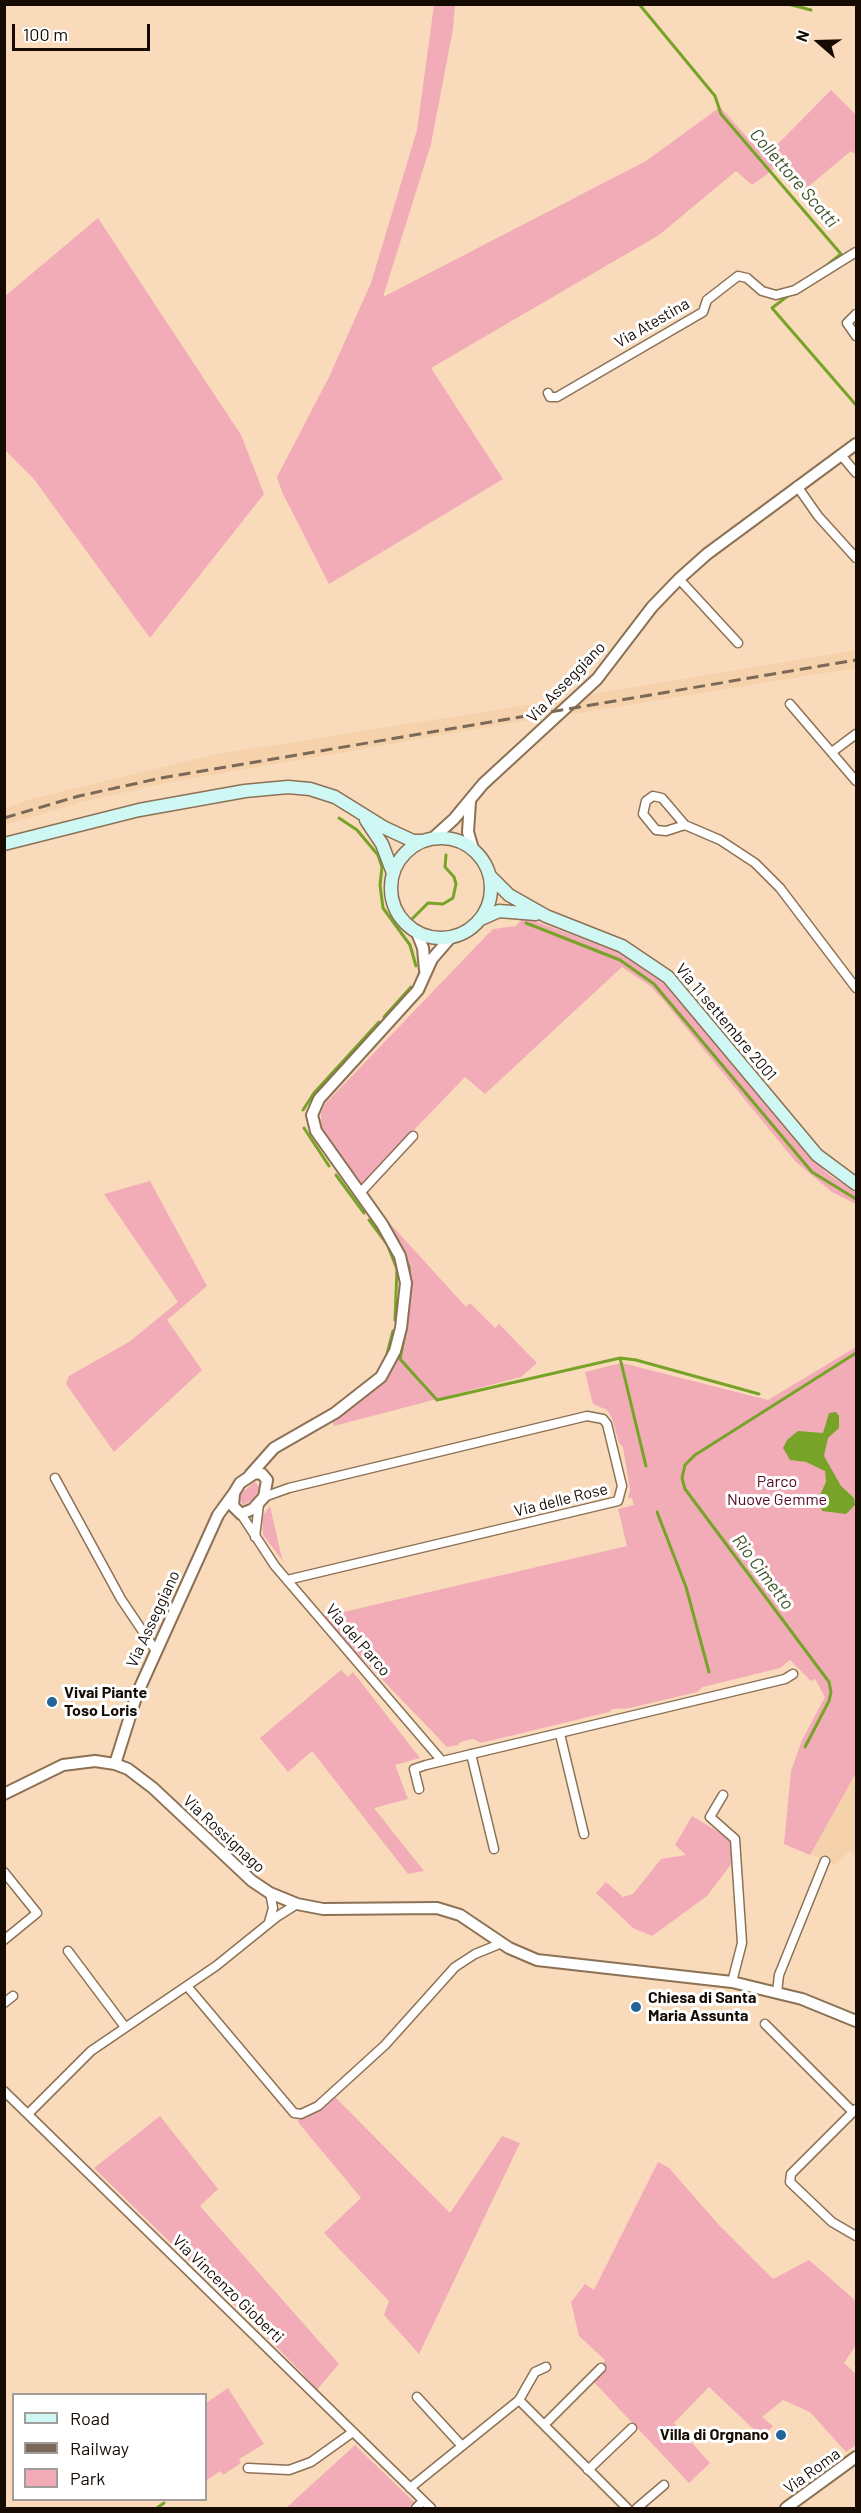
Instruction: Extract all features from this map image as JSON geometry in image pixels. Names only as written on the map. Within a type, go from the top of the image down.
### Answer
[{"type":"main road","points":[[4,844],[139,810],[277,787],[322,793],[343,802],[404,837],[458,841],[473,849],[484,862],[490,876],[491,895],[479,921]]},
{"type":"main road","points":[[361,814],[382,844],[393,873],[392,901],[397,914],[417,933],[431,938],[451,937]]},
{"type":"main road","name":"Via Asseggiano","points":[[393,873],[404,854],[428,840]]},
{"type":"main road","name":"Via 11 settembre 2001","points":[[490,876],[509,895],[546,916],[622,946],[668,977],[804,1141],[833,1168],[856,1184]]},
{"type":"main road","name":"Via 11 settembre 2001","points":[[479,921],[489,914],[510,910],[546,916]]},
{"type":"main road","name":"Via Asseggiano","points":[[451,937],[467,931],[479,921]]},
{"type":"street","name":"Via Atestina","points":[[548,393],[553,398],[557,397],[703,312],[707,300],[733,278],[742,276],[762,291],[776,296],[795,290],[856,252]]},
{"type":"street","points":[[856,315],[847,323],[856,336]]},
{"type":"street","name":"Via Asseggiano","points":[[428,840],[470,802],[483,784],[597,679],[652,607],[679,579],[707,554],[856,444]]},
{"type":"street","points":[[841,455],[856,473]]},
{"type":"street","points":[[797,486],[818,516],[856,558]]},
{"type":"street","points":[[679,579],[738,643]]},
{"type":"street","points":[[790,704],[856,781]]},
{"type":"street","points":[[832,753],[856,734]]},
{"type":"street","points":[[685,825],[666,831],[656,830],[645,817],[643,805],[649,798],[663,798],[685,825],[728,845],[770,877],[856,988]]},
{"type":"street","points":[[470,802],[468,832],[473,849]]},
{"type":"street","points":[[417,933],[423,948],[425,976]]},
{"type":"street","name":"Via Asseggiano","points":[[115,1764],[130,1714],[156,1651],[215,1524],[234,1493],[274,1448],[335,1413],[381,1377],[393,1357],[401,1328],[406,1283],[402,1262],[392,1241],[312,1123],[315,1106],[418,990],[432,959],[451,937]]},
{"type":"street","points":[[360,1193],[413,1136]]},
{"type":"street","name":"Via delle Rose","points":[[262,1501],[289,1488],[586,1416],[603,1419],[607,1424],[622,1486],[618,1501],[287,1580]]},
{"type":"street","name":"Via Asseggiano","points":[[262,1501],[271,1459],[305,1431]]},
{"type":"street","points":[[250,1474],[259,1473],[274,1485],[289,1488]]},
{"type":"street","points":[[55,1478],[121,1599],[156,1651]]},
{"type":"street","points":[[234,1493],[232,1500],[238,1513]]},
{"type":"street","points":[[215,1524],[224,1517],[262,1501]]},
{"type":"street","points":[[255,1537],[262,1501]]},
{"type":"street","name":"Via del Parco","points":[[238,1513],[287,1580],[442,1761]]},
{"type":"street","points":[[419,1789],[414,1768],[785,1679],[793,1674]]},
{"type":"street","points":[[560,1734],[584,1834]]},
{"type":"street","points":[[471,1754],[495,1849]]},
{"type":"street","name":"Via Rossignago","points":[[4,1794],[63,1765],[94,1761],[115,1764],[142,1778],[248,1877],[270,1893],[297,1905],[323,1909],[437,1908],[460,1915],[527,1958],[554,1964],[732,1982],[777,1992],[856,2021]]},
{"type":"street","points":[[723,1795],[710,1817],[735,1839],[742,1943],[732,1982]]},
{"type":"street","points":[[777,1992],[779,1975],[825,1862]]},
{"type":"street","points":[[4,1872],[37,1913],[4,1940]]},
{"type":"street","points":[[269,1923],[273,1908],[270,1893]]},
{"type":"street","points":[[28,2114],[91,2051],[187,1986],[269,1923],[297,1905]]},
{"type":"street","points":[[187,1986],[294,2113],[310,2111],[377,2053],[455,1967],[475,1954],[502,1943]]},
{"type":"street","points":[[68,1951],[125,2027]]},
{"type":"street","points":[[4,2003],[13,1996]]},
{"type":"street","points":[[765,2024],[855,2110],[791,2174],[790,2182],[832,2222],[856,2236]]},
{"type":"street","name":"Via Vincenzo Gioberti","points":[[4,2091],[431,2508]]},
{"type":"street","points":[[410,2488],[519,2400],[535,2372],[546,2367]]},
{"type":"street","points":[[544,2425],[601,2368]]},
{"type":"street","points":[[417,2397],[462,2446]]},
{"type":"street","points":[[519,2400],[627,2508]]},
{"type":"street","points":[[588,2470],[632,2428]]},
{"type":"street","points":[[248,2468],[290,2470],[311,2462],[353,2432]]},
{"type":"street","name":"Via Roma","points":[[786,2508],[856,2457]]},
{"type":"street","points":[[637,2508],[664,2485]]},
{"type":"street","points":[[416,2508],[423,2501]]},
{"type":"shaded area","points":[[856,650],[856,668],[566,715],[588,695]]},
{"type":"shaded area","points":[[571,698],[552,716],[166,783],[82,802],[5,825],[4,809],[28,800],[212,755]]},
{"type":"shaded area","points":[[836,1412],[839,1416],[839,1428],[828,1438],[824,1456],[841,1486],[854,1498],[855,1505],[846,1514],[822,1511],[818,1499],[826,1482],[825,1471],[806,1462],[790,1460],[783,1448],[787,1440],[798,1431],[823,1433],[829,1413]]},
{"type":"shaded area","points":[[856,1773],[856,1855],[849,1851],[835,1865],[810,1854]]},
{"type":"green space","points":[[434,5],[455,5],[453,29],[431,144],[383,297],[646,161],[720,107],[765,157],[831,90],[856,115],[856,155],[851,151],[803,191],[781,164],[752,185],[736,171],[659,235],[431,368],[503,479],[329,584],[282,492],[277,477],[329,377],[371,283],[417,130]]},
{"type":"green space","points":[[98,218],[241,435],[264,494],[150,638],[33,478],[5,450],[5,296]]},
{"type":"green space","points":[[524,917],[621,953],[664,982],[806,1153],[828,1174],[856,1193],[856,1204],[832,1192],[796,1162],[664,1001],[650,986],[622,967],[485,1094],[465,1077],[360,1186],[321,1127],[321,1112],[325,1104],[493,929],[516,926]]},
{"type":"green space","points":[[150,1181],[207,1286],[167,1320],[202,1370],[114,1452],[66,1384],[69,1376],[129,1342],[178,1302],[104,1194]]},
{"type":"green space","points":[[385,1218],[466,1307],[470,1303],[495,1328],[499,1324],[537,1363],[521,1377],[334,1426],[332,1419],[375,1384],[393,1351],[404,1269]]},
{"type":"green space","name":"Parco Nuove Gemme","points":[[856,1347],[856,1773],[810,1855],[784,1844],[791,1771],[802,1740],[825,1697],[815,1679],[811,1681],[790,1660],[780,1668],[703,1687],[697,1692],[630,1708],[612,1709],[609,1712],[481,1743],[473,1739],[447,1747],[322,1617],[627,1546],[618,1509],[634,1505],[632,1498],[628,1498],[630,1490],[623,1447],[619,1443],[612,1418],[607,1410],[593,1404],[585,1372],[621,1363],[768,1400]]},
{"type":"green space","points":[[255,1482],[260,1488],[257,1497],[243,1505],[240,1500],[241,1493]]},
{"type":"green space","points":[[270,1506],[285,1564],[263,1535],[262,1517]]},
{"type":"green space","points":[[341,1670],[348,1677],[353,1672],[420,1758],[395,1765],[408,1799],[374,1808],[424,1871],[408,1874],[312,1751],[288,1772],[260,1738]]},
{"type":"green space","points":[[692,1816],[732,1840],[732,1863],[707,1896],[652,1936],[633,1928],[596,1893],[606,1882],[623,1897],[633,1894],[661,1859],[686,1855],[675,1845]]},
{"type":"green space","points":[[335,2097],[450,2213],[502,2136],[520,2143],[419,2354],[384,2315],[389,2301],[324,2233],[361,2198],[297,2121]]},
{"type":"green space","points":[[160,2116],[218,2189],[200,2206],[339,2364],[316,2391],[302,2373],[253,2323],[94,2168]]},
{"type":"green space","points":[[658,2162],[669,2168],[719,2225],[773,2279],[809,2260],[856,2301],[856,2345],[844,2363],[856,2374],[856,2445],[846,2452],[810,2412],[783,2400],[762,2417],[773,2426],[762,2437],[709,2387],[674,2423],[710,2463],[689,2483],[592,2380],[605,2360],[579,2336],[571,2302],[585,2284],[594,2290]]},
{"type":"green space","points":[[228,2388],[264,2444],[239,2459],[241,2463],[223,2475],[220,2471],[207,2480],[207,2402]]},
{"type":"green space","points":[[355,2445],[414,2502],[408,2508],[286,2508]]},
{"type":"waterway","name":"Collettore Scatti","points":[[639,4],[715,96],[721,114],[841,254],[822,269]]},
{"type":"waterway","points":[[788,4],[811,10]]},
{"type":"waterway","name":"Collettore Scatti","points":[[789,295],[772,308],[856,405]]},
{"type":"waterway","points":[[339,818],[357,830],[378,855],[382,867],[380,885],[383,908],[410,945],[416,966]]},
{"type":"waterway","points":[[410,921],[428,903],[443,904],[453,898],[456,884],[454,877],[445,867],[446,855]]},
{"type":"waterway","points":[[526,923],[620,960],[654,984],[812,1172],[856,1199]]},
{"type":"waterway","points":[[384,1017],[411,987]]},
{"type":"waterway","points":[[303,1110],[314,1093],[379,1022]]},
{"type":"waterway","points":[[304,1128],[329,1166]]},
{"type":"waterway","points":[[336,1175],[364,1213]]},
{"type":"waterway","points":[[369,1220],[387,1244],[397,1269],[395,1320]]},
{"type":"waterway","points":[[397,1239],[409,1267],[410,1280]]},
{"type":"waterway","points":[[386,1358],[393,1331]]},
{"type":"waterway","points":[[405,1334],[400,1359],[437,1400],[620,1358],[636,1360],[759,1394]]},
{"type":"waterway","name":"Rio Cimetto","points":[[805,1747],[829,1701],[831,1692],[829,1682],[685,1489],[682,1478],[685,1465],[695,1455],[856,1353]]},
{"type":"waterway","points":[[620,1358],[646,1466]]},
{"type":"waterway","points":[[657,1512],[686,1587],[709,1672]]},
{"type":"waterway","name":"Rio Cimetto","points":[[157,2508],[164,2503]]},
{"type":"railway","points":[[4,818],[79,796],[161,778],[856,660]]},
{"type":"place","name":"Vivai Piante Toso Loris","points":[[52,1702]]},
{"type":"place","name":"Chiesa di Santa Maria Assunta","points":[[636,2007]]},
{"type":"place","name":"Villa di Orgnano","points":[[781,2435]]}]
